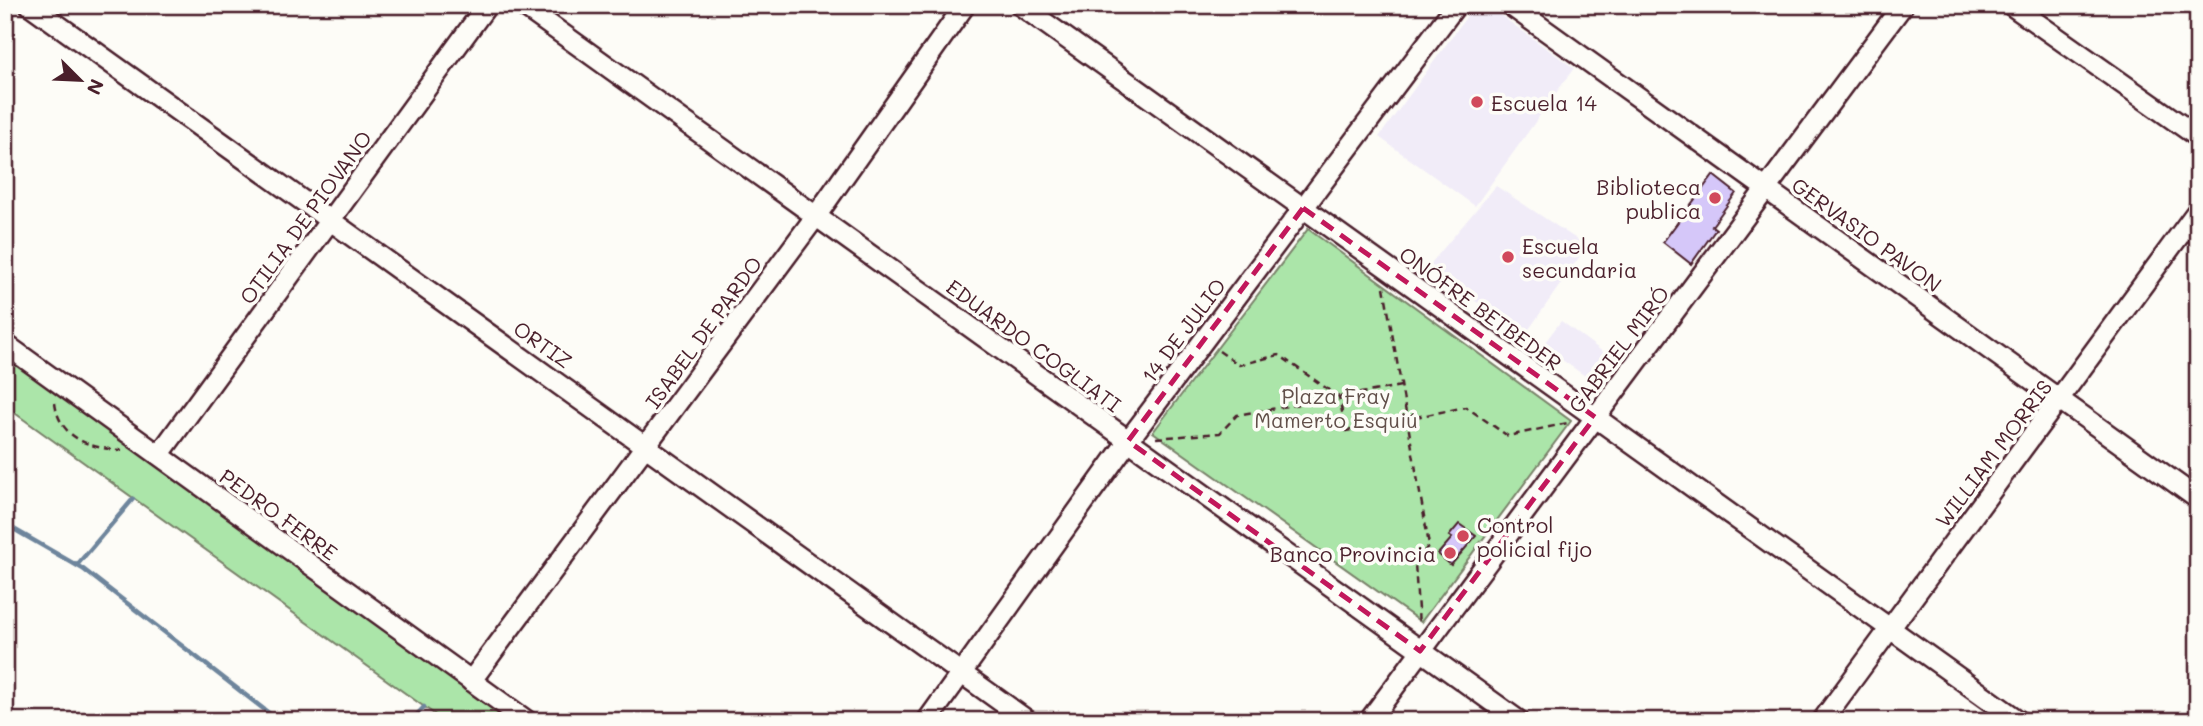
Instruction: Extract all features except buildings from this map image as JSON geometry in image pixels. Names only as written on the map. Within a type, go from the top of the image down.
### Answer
[{"type":"street","name":"ORTIZ","points":[[30,5],[1028,721]]},
{"type":"street","name":"OTILIA DE PIOVANO","points":[[159,455],[487,5]]},
{"type":"street","name":"EDUARDO COGLIATI","points":[[522,5],[1519,721]]},
{"type":"street","name":"ISABEL DE PARDO","points":[[471,681],[816,216],[965,5]]},
{"type":"street","name":"ONÓFRE BETBEDER","points":[[1020,5],[2019,721]]},
{"type":"street","name":"14 DE JULIO","points":[[927,721],[1128,440],[1456,5]]},
{"type":"street","name":"GERVASIO PAVON","points":[[1510,5],[2198,499]]},
{"type":"street","name":"GABRIEL MIRÓ","points":[[1369,721],[1903,5]]},
{"type":"street","points":[[2011,5],[2198,136]]},
{"type":"street","name":"WILLIAM MORRIS","points":[[1822,721],[2198,210]]},
{"type":"street","name":"PEDRO FERRE","points":[[5,344],[527,721]]},
{"type":"path","points":[[1380,263],[1429,545],[1416,564],[1420,651]]},
{"type":"path","points":[[1204,340],[1239,365],[1279,355],[1339,397],[1346,431],[1466,407],[1508,436],[1595,418]]},
{"type":"path","points":[[1128,440],[1220,433],[1237,415],[1401,386]]},
{"type":"path","points":[[55,403],[60,421],[70,434],[94,447],[125,450],[136,439]]},
{"type":"highlighted area","points":[[1303,208],[1595,417],[1420,651],[1128,441]]},
{"type":"shaded area","name":"Escuela 14","points":[[1475,5],[1486,5],[1574,68],[1475,206],[1379,137]]},
{"type":"shaded area","name":"Escuela secundaria","points":[[1496,186],[1587,246],[1525,335],[1427,268]]},
{"type":"shaded area","points":[[1561,321],[1618,363],[1601,387],[1542,346]]},
{"type":"green space","name":"Plaza Fray Mamerto Esquiú","points":[[1308,229],[1571,421],[1421,622],[1153,432]]},
{"type":"green space","points":[[5,355],[518,721],[444,721],[5,406]]},
{"type":"waterway","points":[[77,565],[133,499]]},
{"type":"waterway","points":[[5,524],[83,569],[279,721]]},
{"type":"waterway","points":[[411,721],[424,707]]},
{"type":"place","name":"Escuela 14","points":[[1477,102]]},
{"type":"place","name":"Biblioteca publica","points":[[1715,198]]},
{"type":"place","name":"Escuela secundaria","points":[[1508,257]]},
{"type":"place","name":"Control policial fijo","points":[[1463,536]]},
{"type":"place","name":"Banco Provincia","points":[[1450,553]]}]
